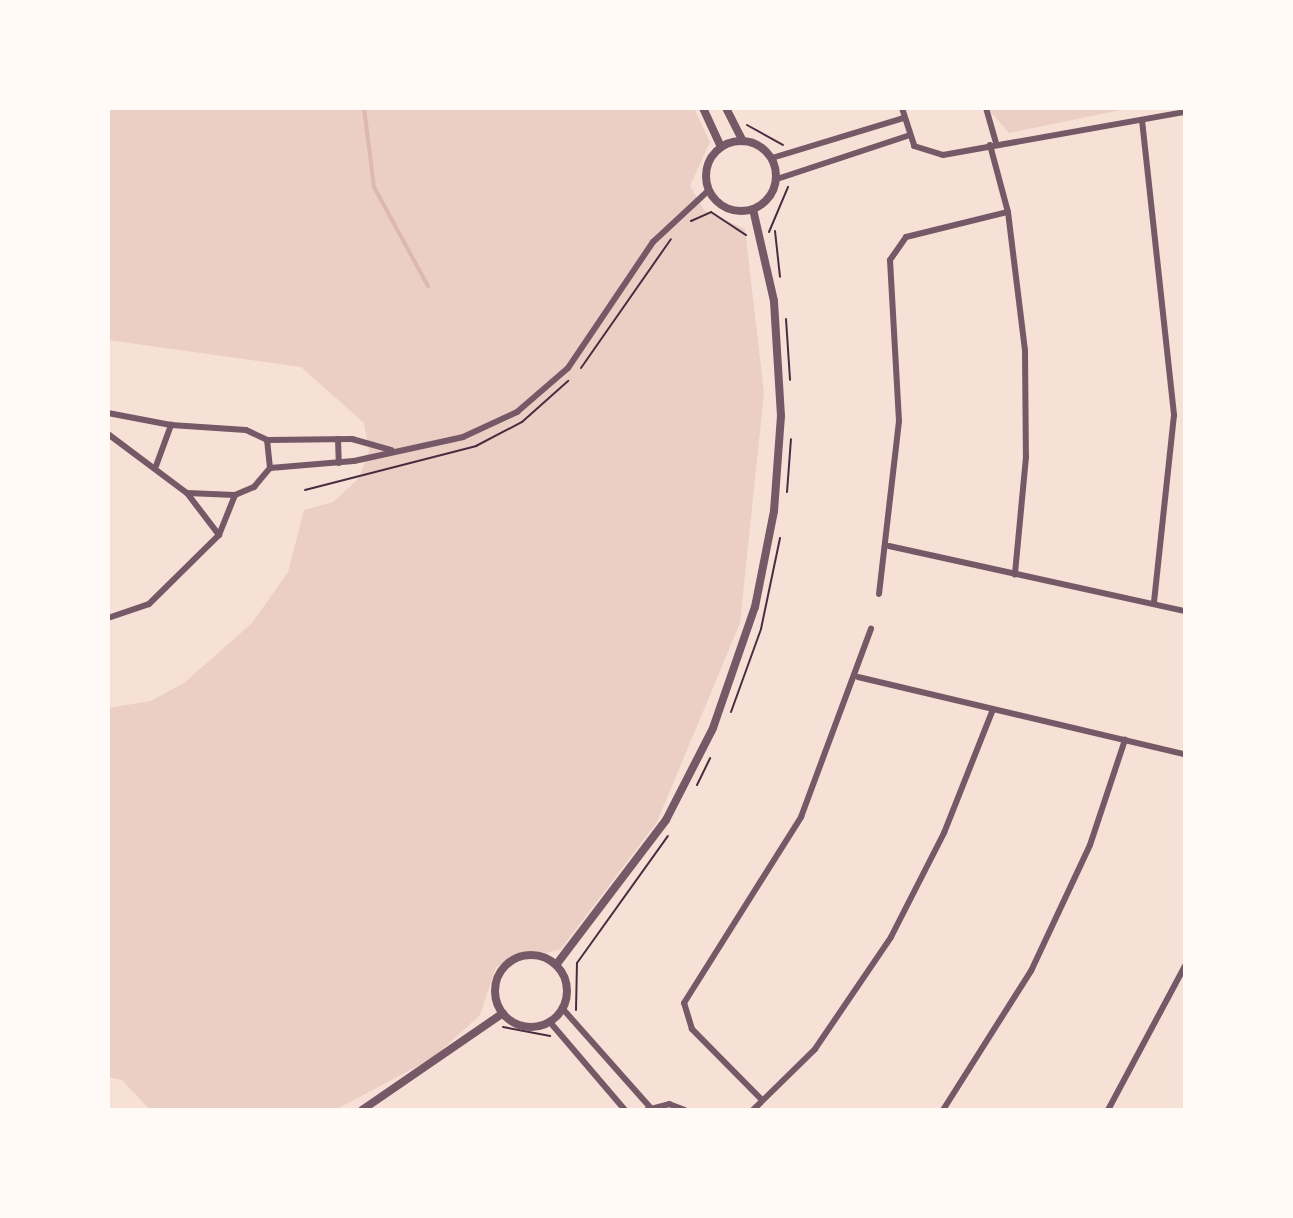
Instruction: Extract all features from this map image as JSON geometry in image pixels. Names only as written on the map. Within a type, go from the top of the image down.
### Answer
[{"type":"street","points":[[703,108],[721,147]]},
{"type":"street","points":[[726,108],[743,141],[772,158],[777,179]]},
{"type":"street","points":[[902,108],[907,136]]},
{"type":"street","points":[[986,108],[1008,212],[1027,411],[1015,574]]},
{"type":"street","points":[[743,141],[721,147],[706,171],[709,190],[733,210],[753,209],[777,179],[907,136],[943,155],[1185,112]]},
{"type":"street","points":[[772,158],[904,118]]},
{"type":"street","points":[[1142,120],[1174,415],[1154,603]]},
{"type":"street","points":[[850,135],[856,152]]},
{"type":"street","points":[[108,618],[149,604],[219,535],[235,495],[270,468],[339,463],[463,437],[533,401],[584,347],[653,242],[709,190]]},
{"type":"street","points":[[556,965],[666,820],[713,728],[755,607],[774,511],[781,403],[774,301],[753,209]]},
{"type":"street","points":[[879,594],[889,546],[899,421],[890,260],[906,237],[1008,212]]},
{"type":"street","points":[[108,413],[171,425],[246,430],[267,440],[338,439],[391,450]]},
{"type":"street","points":[[156,466],[171,425]]},
{"type":"street","points":[[108,434],[156,466],[187,493],[219,535]]},
{"type":"street","points":[[338,439],[339,463]]},
{"type":"street","points":[[267,440],[270,468]]},
{"type":"street","points":[[187,493],[235,495]]},
{"type":"street","points":[[889,546],[1185,611]]},
{"type":"street","points":[[762,1100],[692,1029],[684,1003],[785,850],[858,677],[871,629]]},
{"type":"street","points":[[858,677],[1185,754]]},
{"type":"street","points":[[753,1110],[815,1049],[891,937],[944,833],[993,709]]},
{"type":"street","points":[[943,1110],[1031,971],[1090,845],[1125,740]]},
{"type":"street","points":[[531,955],[556,965],[566,985],[562,1008],[549,1021],[524,1026],[503,1013],[495,988],[507,964],[531,955]]},
{"type":"street","points":[[1108,1110],[1185,966]]},
{"type":"street","points":[[562,1008],[614,1063],[648,1108],[685,1110]]},
{"type":"street","points":[[362,1110],[503,1013]]},
{"type":"street","points":[[549,1021],[600,1075],[625,1110]]},
{"type":"street","points":[[600,1075],[614,1063]]},
{"type":"path","points":[[775,231],[781,283]]},
{"type":"path","points":[[786,313],[790,383]]},
{"type":"path","points":[[786,499],[791,428]]},
{"type":"path","points":[[725,725],[761,629],[782,525]]},
{"type":"path","points":[[694,790],[713,753]]},
{"type":"path","points":[[572,1018],[577,963],[675,825]]},
{"type":"path","points":[[496,1026],[542,1037],[561,1033]]},
{"type":"shaded area","points":[[108,108],[694,108],[710,142],[690,186],[704,210],[745,229],[764,393],[740,623],[657,822],[561,949],[496,967],[480,1015],[433,1058],[335,1110],[150,1110],[122,1080],[108,1077],[108,708],[151,701],[184,683],[252,623],[288,572],[304,510],[333,502],[359,478],[369,451],[364,423],[301,367],[108,340]]},
{"type":"shaded area","points":[[987,108],[1131,108],[1009,133]]},
{"type":"waterway","points":[[364,108],[374,187],[428,286]]}]
